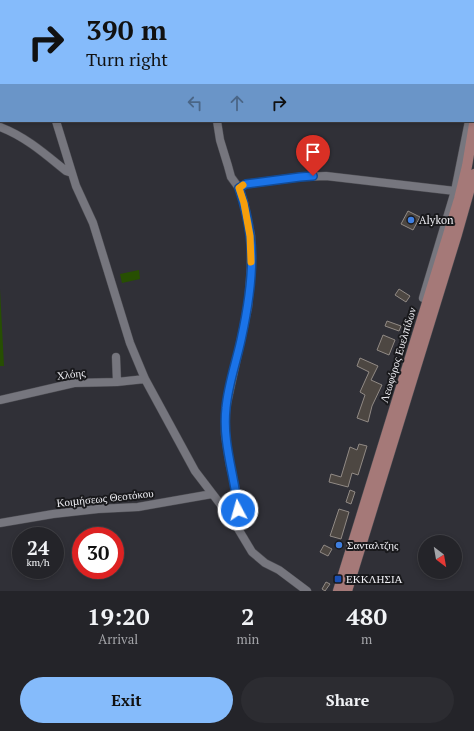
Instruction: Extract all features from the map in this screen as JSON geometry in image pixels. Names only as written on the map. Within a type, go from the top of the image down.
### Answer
[{"type":"main road","name":"Λεωφόρος Ευελπίδων","points":[[338,591],[459,199],[467,166],[474,124]]},
{"type":"main road","name":"Λεωφόρος Ευελπίδων","points":[[347,591],[457,234],[474,174]]},
{"type":"street","points":[[56,122],[76,186],[93,223],[130,343],[145,379],[195,472],[234,522],[252,552],[308,591]]},
{"type":"street","points":[[217,122],[220,140],[231,177],[239,188],[244,203],[250,236],[251,267],[248,307],[226,408],[225,434],[236,491],[238,510],[234,522]]},
{"type":"street","points":[[333,591],[455,191],[469,122]]},
{"type":"street","points":[[0,127],[14,132],[28,140],[66,171],[72,173]]},
{"type":"street","points":[[239,188],[246,184],[300,177],[326,176],[455,191]]},
{"type":"street","points":[[116,357],[116,382]]},
{"type":"street","name":"Χλόης","points":[[0,400],[74,383],[116,382],[145,379]]},
{"type":"street","name":"Κοιμήσεως Θεοτόκου","points":[[0,523],[53,514],[98,509],[138,508],[212,494]]},
{"type":"green space","points":[[139,270],[140,279],[122,283],[120,274]]},
{"type":"green space","points":[[0,289],[4,366],[0,366]]},
{"type":"building","points":[[408,211],[420,217],[413,230],[401,224]]},
{"type":"building","points":[[399,289],[410,296],[406,302],[395,295]]},
{"type":"building","points":[[387,321],[401,326],[399,331],[385,326]]},
{"type":"building","points":[[383,335],[395,340],[389,355],[377,350]]},
{"type":"building","points":[[360,358],[378,366],[371,380],[382,385],[372,406],[368,422],[357,418],[365,395],[360,392],[369,372],[357,366]]},
{"type":"building","points":[[359,444],[367,446],[358,475],[352,473],[348,487],[329,482],[331,474],[341,477],[350,447],[357,450]]},
{"type":"building","points":[[350,490],[355,492],[351,504],[346,502]]},
{"type":"building","points":[[339,509],[349,512],[341,539],[330,536]]},
{"type":"building","points":[[324,545],[332,549],[328,556],[320,552]]},
{"type":"building","points":[[326,582],[330,584],[325,591],[322,589]]},
{"type":"slow traffic","points":[[243,185],[239,188],[244,203],[250,236],[251,262]]},
{"type":"place","name":"Alykon","points":[[411,220]]},
{"type":"place","name":"Σανταλτζης","points":[[339,545]]},
{"type":"place","name":"ΕΚΚΛΗΣΙΑ","points":[[338,579]]},
{"type":"route","points":[[238,510],[236,491],[225,434],[226,408],[248,307],[251,267],[250,236],[244,203],[239,188],[246,184],[313,176]]}]
